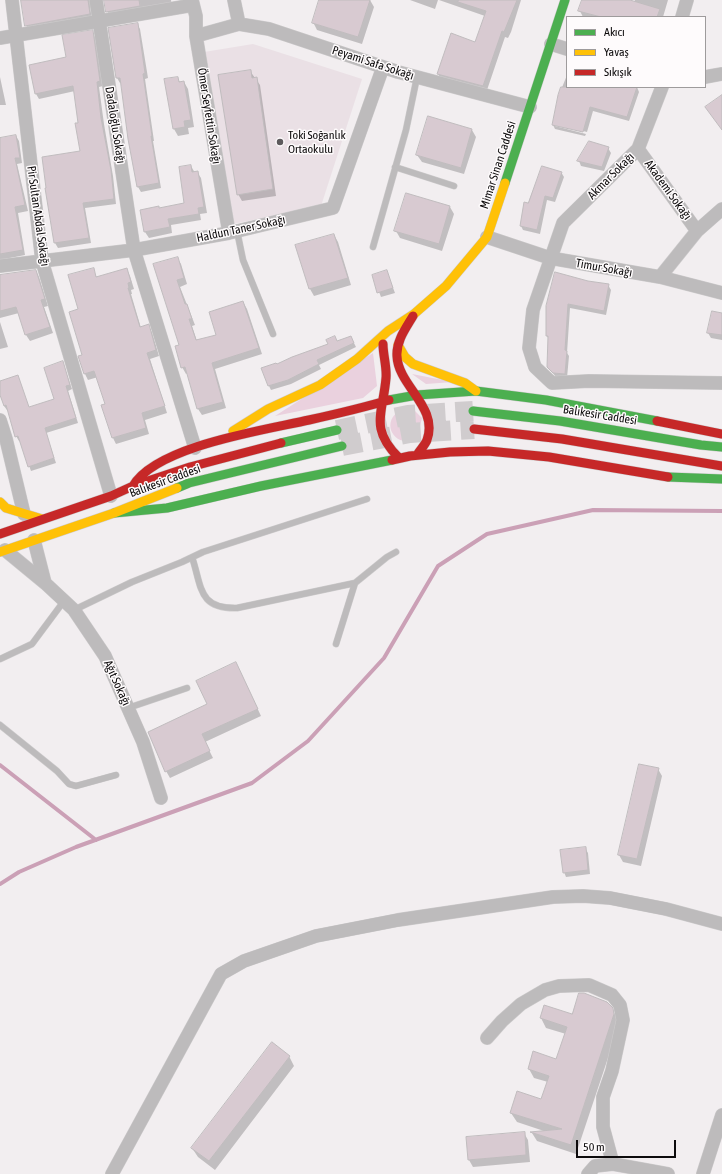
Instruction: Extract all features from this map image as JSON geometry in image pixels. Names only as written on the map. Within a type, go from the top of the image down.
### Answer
[{"type":"main road","name":"Mimar Sinan Caddesi","points":[[414,314],[446,286],[487,237],[565,0]]},
{"type":"main road","points":[[218,440],[268,409],[320,385],[357,360],[388,331],[414,314]]},
{"type":"main road","points":[[414,314],[398,345],[397,358],[402,374],[417,395],[430,422],[426,444],[418,455]]},
{"type":"main road","points":[[388,331],[383,345],[387,367],[385,391],[379,414],[379,423],[385,442],[399,458]]},
{"type":"main road","points":[[398,345],[405,357],[413,364],[434,373],[465,383],[476,391]]},
{"type":"main road","points":[[132,486],[137,479],[151,467],[169,457],[218,440],[417,395],[476,391],[546,400],[722,434]]},
{"type":"main road","name":"Balıkesir Caddesi","points":[[473,412],[560,420],[722,447]]},
{"type":"main road","points":[[474,429],[562,439],[722,466]]},
{"type":"main road","name":"Balıkesir Caddesi","points":[[0,534],[111,496],[132,486],[190,467],[240,453],[337,430]]},
{"type":"main road","name":"Balıkesir Caddesi","points":[[2,551],[114,513],[189,483],[342,446]]},
{"type":"main road","points":[[114,513],[167,508],[261,486],[399,458],[450,452],[488,452],[549,457],[664,477],[722,479]]},
{"type":"main road","points":[[2,506],[42,519]]},
{"type":"street","name":"Pir Sultan Abdal Sokağı","points":[[12,0],[42,261],[111,496]]},
{"type":"street","name":"Dadaloğlu Sokağı","points":[[96,0],[134,250],[195,448]]},
{"type":"street","points":[[196,36],[239,24],[234,0]]},
{"type":"street","points":[[682,16],[687,0]]},
{"type":"street","points":[[0,38],[100,21],[193,2]]},
{"type":"street","name":"Ömer Seyfettin Sokağı","points":[[193,2],[196,16],[196,36],[233,232]]},
{"type":"street","name":"Peyami Safa Sokağı","points":[[239,24],[269,29],[383,67],[530,107]]},
{"type":"street","points":[[551,44],[566,49]]},
{"type":"street","name":"Haldun Taner Sokağı","points":[[0,266],[134,250],[233,232],[334,208],[383,67]]},
{"type":"street","points":[[706,77],[722,74]]},
{"type":"street","name":"Akmar Sokağı","points":[[662,88],[638,149],[563,223],[533,310],[529,348],[535,367],[552,383],[589,381],[722,383]]},
{"type":"street","name":"Akademi Sokağı","points":[[638,149],[697,231]]},
{"type":"street","points":[[660,277],[697,231],[722,209]]},
{"type":"street","name":"Timur Sokağı","points":[[487,237],[550,258],[660,277],[722,293]]},
{"type":"street","points":[[0,420],[24,514]]},
{"type":"street","points":[[34,540],[46,583]]},
{"type":"street","name":"Ağıt Sokağı","points":[[2,551],[46,583],[74,610],[105,656],[143,742],[161,798]]},
{"type":"street","points":[[112,1174],[221,974],[244,961],[316,936],[398,920],[553,897],[583,896],[610,898],[666,909],[722,924]]},
{"type":"street","points":[[487,1038],[502,1021],[521,1004],[545,990],[559,986],[589,985],[612,995],[620,1004],[623,1020],[612,1071],[603,1097],[603,1127],[612,1164]]},
{"type":"street","points":[[702,1174],[722,1115]]},
{"type":"street","points":[[588,1174],[595,1166],[612,1164],[668,1174]]},
{"type":"lane","points":[[373,247],[406,130],[417,77]]},
{"type":"lane","points":[[395,167],[454,186]]},
{"type":"lane","points":[[233,232],[273,334]]},
{"type":"lane","points":[[74,610],[132,582],[203,552],[368,499]]},
{"type":"lane","points":[[192,557],[202,591],[207,601],[217,606],[237,608],[356,583],[387,557],[396,552]]},
{"type":"lane","points":[[336,644],[356,583]]},
{"type":"lane","points":[[0,659],[32,644],[64,600]]},
{"type":"lane","points":[[128,708],[187,688]]},
{"type":"lane","points":[[0,725],[57,771],[69,784],[76,786],[116,775]]},
{"type":"shaded area","name":"Toki Soğanlık Ortaokulu","points":[[253,44],[362,79],[321,206],[233,224],[204,52]]},
{"type":"shaded area","points":[[373,353],[377,386],[363,398],[275,416]]},
{"type":"shaded area","points":[[412,374],[453,382],[426,384]]},
{"type":"shaded area","points":[[404,409],[414,410],[422,418],[417,438],[408,441],[395,437],[390,426],[396,413]]},
{"type":"building","points":[[21,0],[88,0],[90,14],[25,26]]},
{"type":"building","points":[[104,0],[139,0],[140,6],[106,12]]},
{"type":"building","points":[[319,0],[370,0],[358,37],[312,23]]},
{"type":"building","points":[[459,0],[517,0],[504,32],[502,31],[483,86],[437,74],[451,33],[475,42],[486,11],[458,2]]},
{"type":"building","points":[[582,0],[630,0],[660,9],[657,16],[597,16],[578,11]]},
{"type":"building","points":[[138,23],[145,73],[143,74],[151,136],[159,183],[137,187],[128,139],[120,78],[116,78],[108,28]]},
{"type":"building","points":[[93,30],[100,81],[97,82],[101,118],[111,170],[114,199],[83,203],[89,238],[54,243],[45,188],[42,157],[80,151],[75,123],[78,123],[73,86],[35,94],[29,65],[66,57],[62,35]]},
{"type":"building","points":[[251,70],[252,78],[257,77],[273,189],[237,195],[218,75]]},
{"type":"building","points":[[178,77],[179,82],[184,81],[191,120],[184,121],[185,127],[173,129],[164,79]]},
{"type":"building","points":[[561,87],[637,88],[627,117],[590,107],[583,132],[552,125]]},
{"type":"building","points":[[722,95],[722,130],[705,107]]},
{"type":"building","points":[[428,116],[472,129],[461,168],[416,155]]},
{"type":"building","points":[[16,135],[20,158],[15,158],[25,205],[15,207],[23,250],[0,254],[0,138]]},
{"type":"building","points":[[589,141],[609,147],[602,167],[577,161]]},
{"type":"building","points":[[191,165],[192,172],[198,171],[204,207],[198,208],[199,214],[168,219],[170,227],[144,232],[140,210],[184,203],[179,167]]},
{"type":"building","points":[[542,166],[562,172],[553,198],[545,196],[537,230],[520,226],[524,202],[528,203]]},
{"type":"building","points":[[406,193],[450,206],[439,244],[394,231]]},
{"type":"building","points":[[334,234],[348,278],[309,289],[295,245]]},
{"type":"building","points":[[178,257],[184,278],[177,280],[192,319],[189,319],[196,340],[216,335],[209,312],[243,301],[259,348],[212,363],[223,402],[197,409],[185,367],[181,368],[175,346],[179,345],[153,264]]},
{"type":"building","points":[[94,268],[96,277],[127,268],[131,282],[128,283],[128,288],[140,327],[149,324],[156,350],[147,353],[165,406],[142,413],[146,428],[112,438],[101,405],[105,404],[94,371],[84,374],[78,356],[82,355],[69,312],[78,309],[68,275]]},
{"type":"building","points":[[36,270],[45,299],[41,300],[50,327],[25,335],[16,307],[0,311],[0,275]]},
{"type":"building","points":[[387,270],[393,288],[377,293],[372,275]]},
{"type":"building","points":[[555,272],[588,281],[609,284],[604,311],[568,304],[565,374],[553,373],[547,367],[548,336],[546,336],[546,306]]},
{"type":"building","points":[[712,311],[722,313],[722,335],[707,333]]},
{"type":"building","points":[[335,336],[337,341],[351,336],[354,343],[317,360],[319,364],[288,380],[268,386],[261,368],[276,363],[277,364],[328,344],[326,340]]},
{"type":"building","points":[[63,361],[70,385],[66,386],[76,418],[45,428],[54,458],[28,467],[18,436],[15,437],[6,405],[4,406],[0,395],[0,381],[18,375],[29,407],[54,399],[44,368]]},
{"type":"building","points":[[236,662],[258,709],[202,734],[210,751],[165,772],[148,732],[207,704],[196,681]]},
{"type":"building","points":[[639,764],[659,768],[637,859],[618,855]]},
{"type":"building","points":[[586,847],[588,870],[563,873],[560,850]]},
{"type":"building","points":[[579,993],[584,993],[607,1002],[613,1008],[614,1014],[571,1145],[530,1132],[562,1129],[510,1113],[517,1091],[541,1099],[549,1076],[528,1069],[533,1051],[556,1059],[567,1027],[540,1018],[544,1005],[572,1014]]},
{"type":"building","points":[[272,1042],[290,1056],[209,1161],[191,1148]]},
{"type":"building","points":[[525,1132],[526,1155],[468,1160],[466,1137]]},
{"type":"waterway","points":[[0,884],[19,872],[76,847],[252,783],[308,741],[384,658],[438,566],[487,534],[593,510],[722,511]]},
{"type":"waterway","points":[[0,765],[96,840]]},
{"type":"tunnel","points":[[337,430],[408,415],[473,411]]},
{"type":"tunnel","points":[[342,446],[410,433],[474,429]]},
{"type":"traffic: fast","points":[[505,183],[565,0]]},
{"type":"traffic: fast","points":[[389,400],[417,395],[476,391],[546,400],[657,421]]},
{"type":"traffic: fast","points":[[473,411],[560,421],[701,445],[722,447]]},
{"type":"traffic: fast","points":[[281,443],[337,430]]},
{"type":"traffic: fast","points":[[177,488],[189,483],[342,446]]},
{"type":"traffic: fast","points":[[114,513],[167,508],[261,486],[392,460]]},
{"type":"traffic: fast","points":[[668,477],[722,479]]},
{"type":"traffic: slow","points":[[414,314],[446,286],[487,237],[505,183]]},
{"type":"traffic: slow","points":[[233,431],[268,409],[320,385],[357,359],[388,331],[414,314]]},
{"type":"traffic: slow","points":[[398,345],[405,357],[413,364],[465,383],[476,391]]},
{"type":"traffic: slow","points":[[0,552],[114,513],[177,488]]},
{"type":"traffic: slow","points":[[0,502],[6,508],[42,519]]},
{"type":"traffic: jam","points":[[413,316],[400,340],[397,356],[399,367],[404,377],[428,417],[429,428],[427,440],[417,455]]},
{"type":"traffic: jam","points":[[383,344],[386,374],[380,420],[381,429],[384,438],[399,458]]},
{"type":"traffic: jam","points":[[133,486],[145,472],[164,460],[187,450],[240,435],[389,400]]},
{"type":"traffic: jam","points":[[657,421],[722,434]]},
{"type":"traffic: jam","points":[[474,429],[562,439],[722,466]]},
{"type":"traffic: jam","points":[[0,534],[190,467],[281,443]]},
{"type":"traffic: jam","points":[[392,460],[410,456],[450,452],[488,451],[549,457],[668,477]]},
{"type":"place","name":"Toki Soğanlık Ortaokulu","points":[[280,142]]}]
